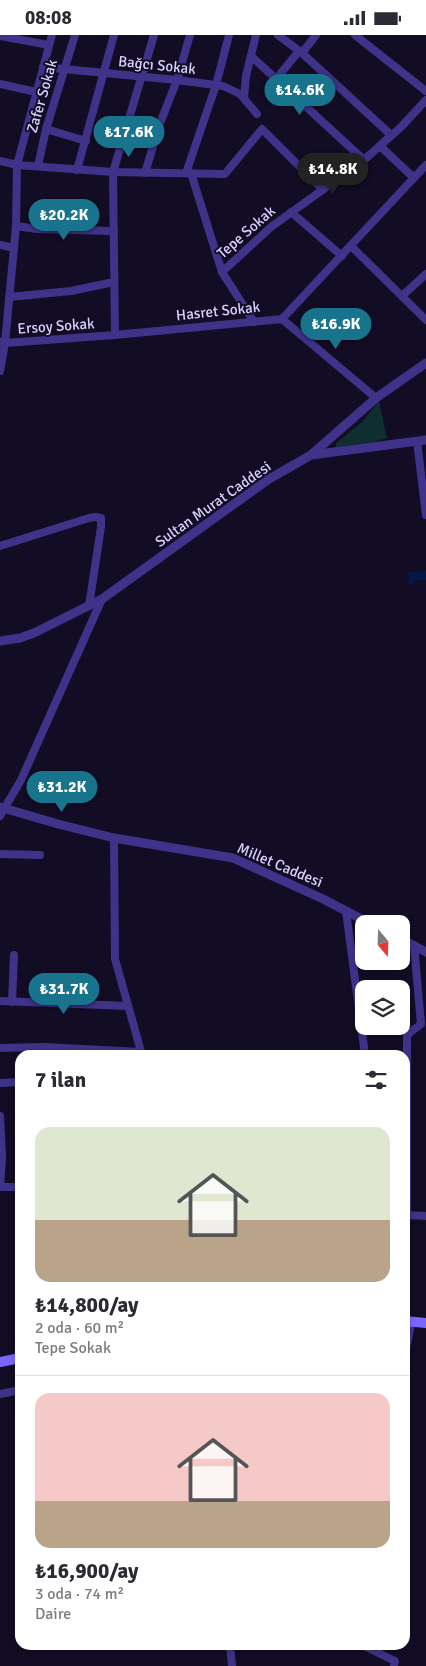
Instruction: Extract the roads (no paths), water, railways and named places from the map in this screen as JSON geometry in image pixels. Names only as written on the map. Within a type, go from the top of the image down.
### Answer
[{"type":"main road","points":[[410,1321],[426,1323]]},
{"type":"main road","points":[[0,1362],[15,1359]]},
{"type":"street","points":[[0,371],[16,226],[17,165],[52,35]]},
{"type":"street","name":"Zafer Sokak","points":[[38,166],[46,129],[75,35]]},
{"type":"street","points":[[78,170],[114,35]]},
{"type":"street","points":[[115,335],[113,172],[154,35]]},
{"type":"street","points":[[145,173],[159,126],[177,80],[190,35]]},
{"type":"street","points":[[229,35],[216,85],[188,173],[222,272],[254,322]]},
{"type":"street","points":[[244,98],[246,76],[256,35]]},
{"type":"street","points":[[278,35],[301,52],[392,135],[380,146],[414,178]]},
{"type":"street","points":[[276,79],[316,35]]},
{"type":"street","points":[[355,35],[426,91]]},
{"type":"street","points":[[0,36],[49,45]]},
{"type":"street","points":[[251,56],[364,160]]},
{"type":"street","name":"Bağcı Sokak","points":[[43,67],[223,86],[240,94],[257,114]]},
{"type":"street","points":[[0,84],[36,91]]},
{"type":"street","name":"Tepe Sokak","points":[[222,272],[291,211],[364,160],[392,135],[426,100]]},
{"type":"street","points":[[46,129],[86,141]]},
{"type":"street","points":[[0,161],[17,165],[78,170],[225,174],[262,129],[322,189]]},
{"type":"street","name":"Hasret Sokak","points":[[115,335],[282,319],[426,165]]},
{"type":"street","points":[[291,211],[342,255]]},
{"type":"street","points":[[16,226],[37,229],[114,231]]},
{"type":"street","points":[[0,245],[14,248]]},
{"type":"street","points":[[351,246],[426,319]]},
{"type":"street","points":[[402,296],[426,274]]},
{"type":"street","points":[[9,297],[71,291],[114,282]]},
{"type":"street","points":[[282,319],[376,398]]},
{"type":"street","name":"Ersoy Sokak","points":[[3,342],[115,335]]},
{"type":"street","name":"Sultan Murat Caddesi","points":[[0,641],[20,638],[34,633],[102,599],[269,479],[310,455],[376,398],[426,363]]},
{"type":"street","points":[[310,455],[422,440],[426,515]]},
{"type":"street","points":[[0,546],[65,527],[89,517],[101,518],[102,523],[89,606]]},
{"type":"street","points":[[2,811],[21,780],[102,599]]},
{"type":"street","name":"Millet Caddesi","points":[[2,811],[114,838],[233,859],[324,899],[355,916]]},
{"type":"street","points":[[114,838],[115,959],[140,1050]]},
{"type":"street","points":[[0,854],[40,855]]},
{"type":"street","points":[[346,911],[364,1050]]},
{"type":"street","points":[[410,943],[426,952]]},
{"type":"street","points":[[407,1050],[407,1036],[410,1031],[418,1028],[421,1024],[414,945]]},
{"type":"street","points":[[12,1002],[14,955]]},
{"type":"street","points":[[0,1001],[128,1007]]},
{"type":"street","points":[[0,1048],[44,1047],[92,1050]]},
{"type":"street","points":[[0,1083],[15,1082]]},
{"type":"street","points":[[0,1116],[2,1157],[0,1187],[15,1187]]},
{"type":"street","points":[[410,1215],[426,1216]]},
{"type":"street","points":[[0,1394],[15,1391]]},
{"type":"street","points":[[230,1650],[232,1666]]},
{"type":"street","points":[[372,1650],[395,1661],[394,1666]]},
{"type":"water","points":[[426,571],[426,580],[413,581],[413,584],[409,585],[408,572]]}]
